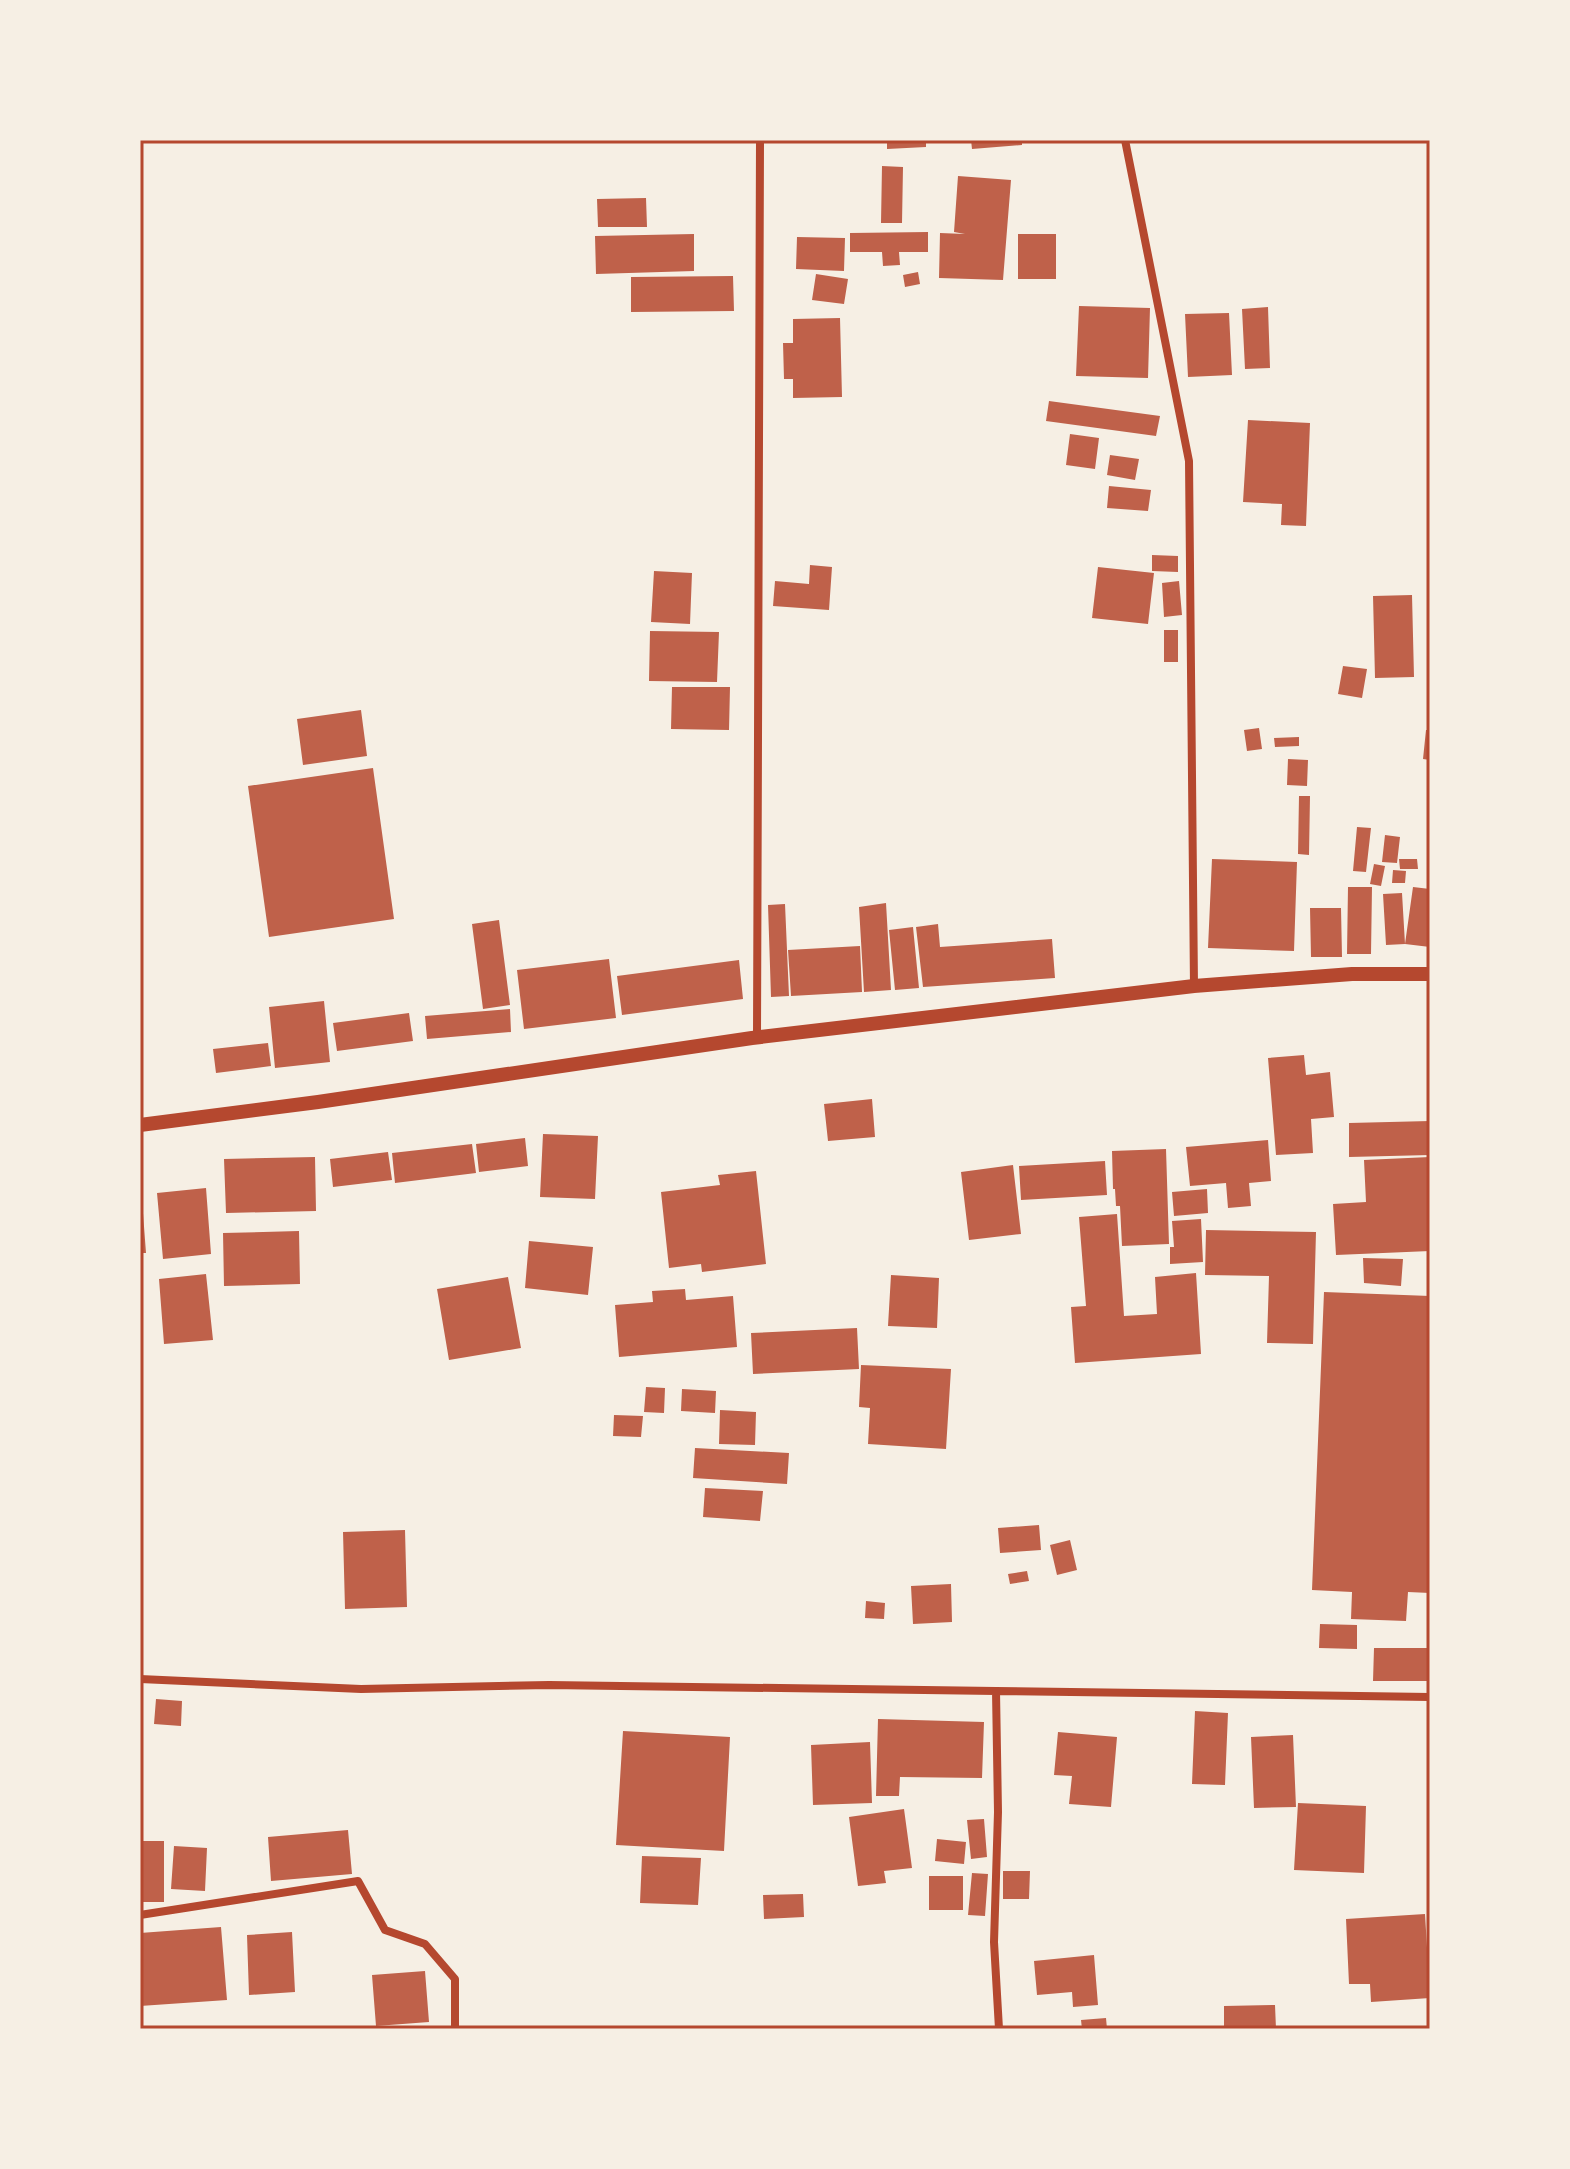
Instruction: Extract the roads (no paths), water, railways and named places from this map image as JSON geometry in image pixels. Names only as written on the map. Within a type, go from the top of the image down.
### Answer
[{"type":"street","points":[[757,1037],[760,140]]},
{"type":"street","points":[[1125,140],[1189,461],[1194,986]]},
{"type":"street","points":[[140,1125],[757,1037],[1194,986],[1352,974],[1430,974]]},
{"type":"street","points":[[140,1679],[361,1689],[549,1685],[1430,1697]]},
{"type":"street","points":[[996,1691],[998,1812],[994,1942],[999,2029]]},
{"type":"street","points":[[140,1915],[358,1881],[385,1930],[425,1944],[455,1979],[455,2029]]}]
